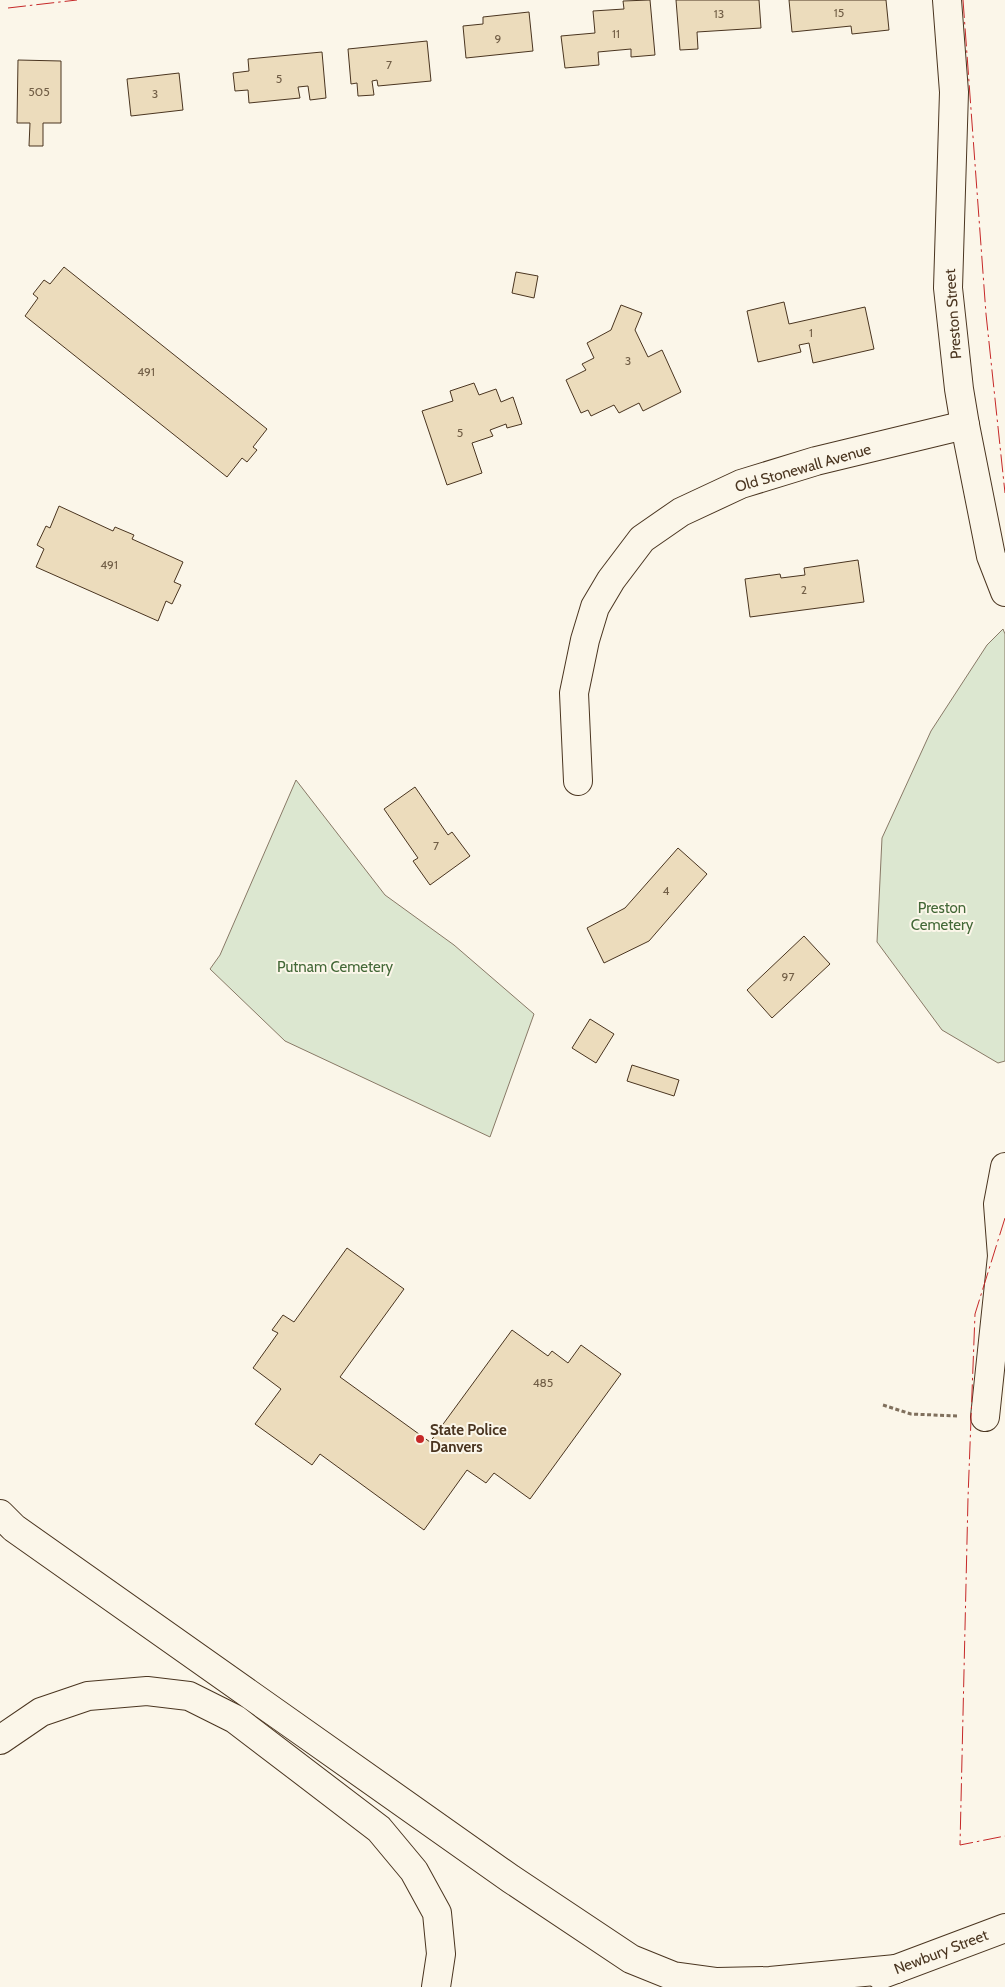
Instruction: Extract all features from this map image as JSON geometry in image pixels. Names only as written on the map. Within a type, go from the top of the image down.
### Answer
[{"type":"main road","name":"Preston Street","points":[[947,0],[954,92],[948,288],[959,389],[965,425],[991,556],[1005,592]]},
{"type":"main road","name":"Old Stonewall Avenue","points":[[578,781],[574,693],[585,640],[595,607],[642,538],[682,512],[741,484],[816,461],[965,425]]},
{"type":"main road","points":[[985,1417],[1002,1256],[998,1204],[1005,1167]]},
{"type":"main road","points":[[0,1514],[14,1528],[495,1867],[631,1959],[673,1976],[717,1982],[770,1981],[896,1969]]},
{"type":"main road","points":[[0,1740],[41,1712],[88,1696],[98,1695],[147,1691],[189,1696],[235,1719],[379,1830],[414,1871],[437,1913],[441,1954],[436,1987]]},
{"type":"main road","name":"Newbury Street","points":[[849,1987],[1005,1928]]},
{"type":"path","points":[[883,1405],[911,1414],[985,1417]]},
{"type":"green space","name":"Preston Cemetery","points":[[1003,629],[1005,634],[1005,1061],[998,1063],[942,1030],[877,942],[882,838],[931,731],[987,645]]},
{"type":"green space","name":"Putnam Cemetery","points":[[296,780],[385,895],[454,945],[534,1014],[490,1137],[285,1041],[210,969],[220,955]]},
{"type":"building","points":[[650,0],[655,55],[631,57],[631,49],[598,52],[599,65],[565,68],[561,36],[595,33],[593,11],[624,9],[623,1]]},
{"type":"building","points":[[676,0],[759,0],[761,28],[697,32],[698,49],[680,50]]},
{"type":"building","points":[[789,0],[886,0],[889,30],[852,34],[851,26],[792,32]]},
{"type":"building","points":[[529,12],[533,51],[466,58],[463,26],[483,24],[483,17]]},
{"type":"building","points":[[427,41],[431,81],[378,86],[377,80],[372,81],[374,95],[358,96],[357,83],[351,84],[348,49]]},
{"type":"building","points":[[322,52],[326,98],[310,100],[308,86],[298,87],[300,98],[249,103],[248,90],[235,91],[233,73],[249,71],[248,59]]},
{"type":"building","points":[[18,60],[61,61],[61,123],[43,123],[43,146],[29,146],[30,123],[17,123]]},
{"type":"building","points":[[179,73],[183,110],[131,116],[127,79]]},
{"type":"building","points":[[64,267],[267,429],[253,447],[257,450],[247,462],[242,458],[227,477],[25,316],[38,298],[33,294],[44,280],[50,284]]},
{"type":"building","points":[[516,272],[538,276],[534,298],[512,293]]},
{"type":"building","points":[[784,302],[789,324],[865,307],[874,349],[813,363],[809,343],[799,345],[801,352],[758,362],[747,311]]},
{"type":"building","points":[[621,305],[642,313],[635,330],[648,357],[662,350],[681,392],[643,411],[639,403],[619,413],[614,405],[591,416],[588,410],[581,413],[566,380],[586,370],[582,364],[594,358],[587,343],[611,330]]},
{"type":"building","points":[[474,383],[479,395],[496,389],[501,402],[513,397],[522,424],[507,428],[506,424],[490,430],[493,436],[472,443],[482,473],[447,485],[422,411],[453,401],[450,391]]},
{"type":"building","points":[[59,506],[113,531],[115,527],[134,535],[132,539],[183,562],[174,582],[181,585],[172,604],[166,601],[158,621],[36,567],[44,549],[37,545],[46,526],[50,528]]},
{"type":"building","points":[[858,560],[864,602],[750,617],[745,579],[780,574],[781,578],[805,575],[804,568]]},
{"type":"building","points":[[415,787],[448,835],[452,832],[470,856],[430,885],[413,861],[418,858],[384,809]]},
{"type":"building","points":[[678,848],[707,874],[649,941],[604,963],[587,928],[625,908]]},
{"type":"building","points":[[804,936],[830,964],[772,1018],[747,990]]},
{"type":"building","points":[[590,1019],[614,1034],[596,1063],[572,1048]]},
{"type":"building","points":[[632,1065],[679,1080],[674,1096],[627,1081]]},
{"type":"building","points":[[347,1248],[404,1289],[340,1377],[430,1442],[512,1330],[548,1356],[552,1351],[568,1363],[581,1345],[621,1374],[530,1499],[494,1473],[486,1483],[467,1470],[424,1530],[320,1454],[312,1465],[255,1424],[281,1389],[253,1368],[278,1333],[272,1330],[283,1315],[294,1322]]},
{"type":"power","points":[[8,8],[77,0]]},
{"type":"power","points":[[963,0],[986,314],[1005,493]]},
{"type":"power","points":[[1005,1218],[975,1314],[968,1498],[960,1845],[1005,1836]]},
{"type":"place","name":"State Police Danvers","points":[[420,1439]]}]
